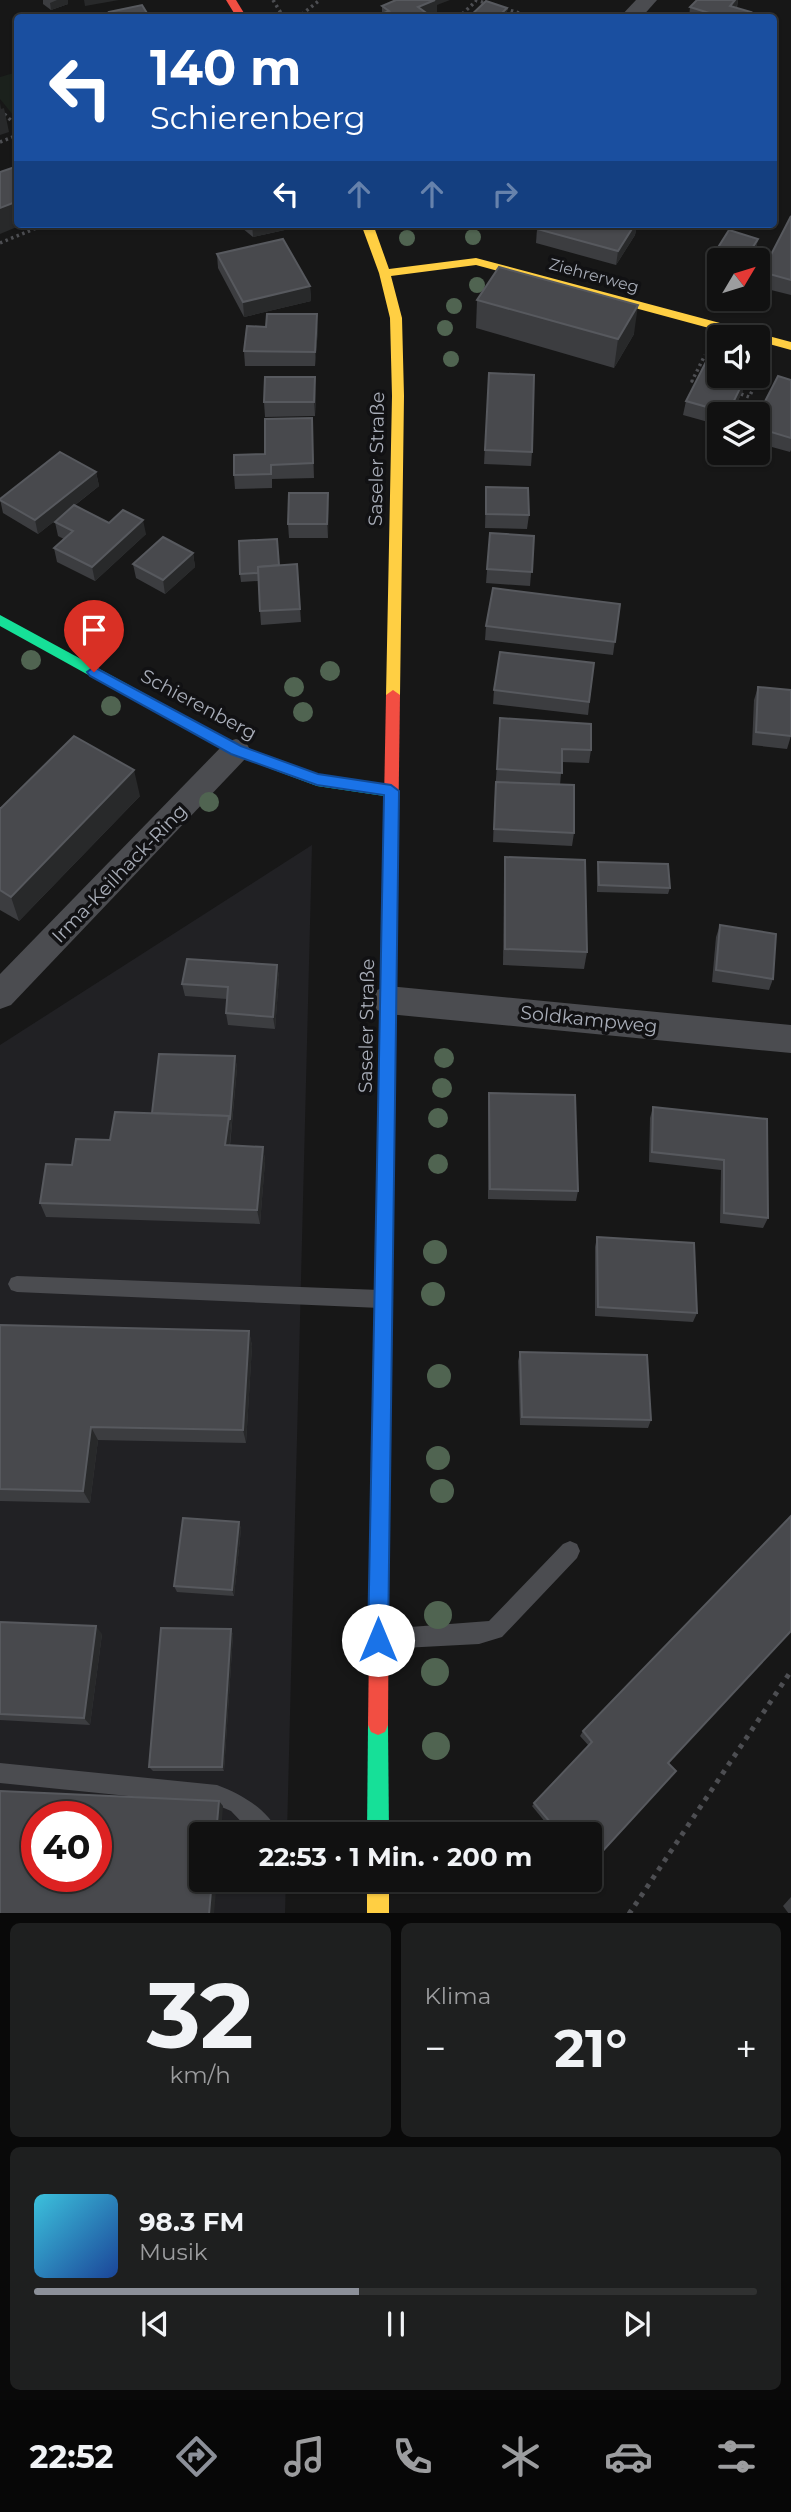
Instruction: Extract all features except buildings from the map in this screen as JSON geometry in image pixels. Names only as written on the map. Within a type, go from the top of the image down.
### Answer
[{"type":"street","points":[[633,14],[647,0]]},
{"type":"street","name":"Saseler Straße","points":[[368,228],[385,274],[396,318],[398,396],[382,1299],[378,1822]]},
{"type":"street","name":"Ziehrerweg","points":[[385,274],[476,261],[783,344]]},
{"type":"street","name":"Schierenberg","points":[[0,620],[236,750],[324,782],[391,791]]},
{"type":"street","name":"Irma-Keilhack-Ring","points":[[0,995],[236,750]]},
{"type":"street","name":"Soldkampweg","points":[[387,1000],[791,1039]]},
{"type":"street","points":[[377,1913],[378,1892]]},
{"type":"lane","points":[[17,1284],[382,1299]]},
{"type":"lane","points":[[378,1640],[479,1634],[495,1630],[570,1551]]},
{"type":"lane","points":[[0,1773],[217,1794],[238,1804],[256,1822]]},
{"type":"path","points":[[302,14],[320,0]]},
{"type":"path","points":[[462,14],[475,0],[524,14]]},
{"type":"path","points":[[0,110],[14,123]]},
{"type":"path","points":[[2,122],[9,119]]},
{"type":"path","points":[[0,243],[36,228]]},
{"type":"path","points":[[741,394],[749,397],[783,344]]},
{"type":"path","points":[[629,1913],[791,1671]]},
{"type":"shaded area","points":[[14,73],[14,116],[0,99],[0,77]]},
{"type":"shaded area","points":[[312,845],[287,1822],[189,1822],[189,1892],[286,1892],[285,1913],[0,1913],[0,1045]]},
{"type":"traffic: fast","points":[[0,620],[236,750],[317,780],[391,791]]},
{"type":"traffic: fast","points":[[381,1414],[387,1068]]},
{"type":"traffic: fast","points":[[378,1725],[378,1822]]},
{"type":"traffic: slow","points":[[368,228],[385,273],[396,318],[398,396],[393,695]]},
{"type":"traffic: slow","points":[[385,273],[476,261],[791,346]]},
{"type":"traffic: slow","points":[[378,1892],[378,1913]]},
{"type":"traffic: jam","points":[[231,0],[240,14]]},
{"type":"traffic: jam","points":[[387,1068],[393,695]]},
{"type":"traffic: jam","points":[[378,1725],[381,1414]]},
{"type":"route","points":[[94,672],[236,750],[317,780],[391,791],[378,1640]]}]
